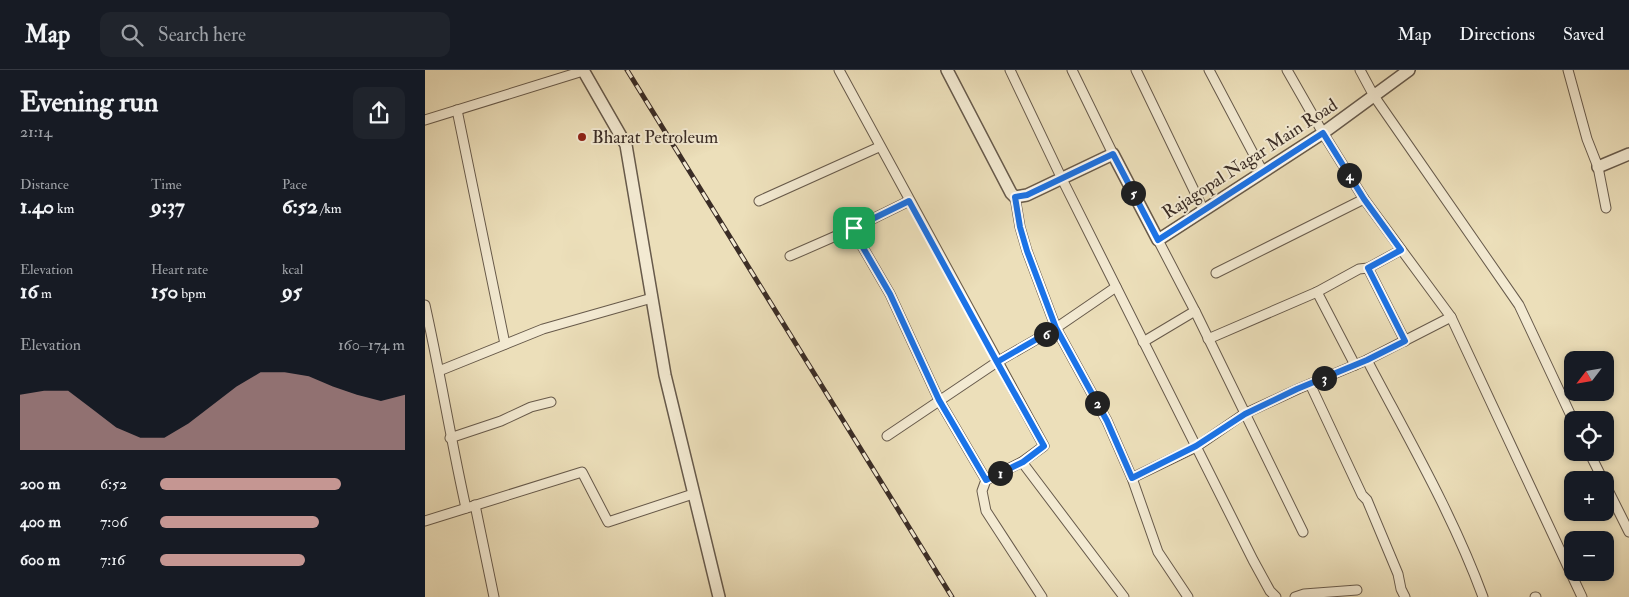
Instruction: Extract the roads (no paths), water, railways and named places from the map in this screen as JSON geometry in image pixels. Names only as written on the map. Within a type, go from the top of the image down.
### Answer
[{"type":"street","points":[[425,120],[583,70],[626,145],[665,375],[719,597]]},
{"type":"street","points":[[839,70],[879,147],[1044,446],[1023,462],[986,480],[982,492],[986,511],[1042,597]]},
{"type":"street","points":[[947,70],[1011,193],[1015,197],[1020,227],[1027,251],[1056,328],[1107,421],[1132,478],[1158,552],[1188,597]]},
{"type":"street","points":[[1010,70],[1115,287],[1253,560],[1276,597]]},
{"type":"street","points":[[1072,70],[1113,154],[1195,311],[1303,532]]},
{"type":"street","points":[[1136,70],[1204,211]]},
{"type":"street","points":[[1209,70],[1263,172]]},
{"type":"street","points":[[1287,70],[1364,199],[1451,317],[1582,597]]},
{"type":"street","points":[[1360,70],[1374,96],[1519,305],[1569,411]]},
{"type":"street","name":"Rajagopal Nagar Main Road","points":[[1158,240],[1323,133],[1408,70]]},
{"type":"street","points":[[1568,70],[1587,140],[1598,167],[1607,208]]},
{"type":"street","points":[[457,110],[505,344]]},
{"type":"street","points":[[759,201],[879,147]]},
{"type":"street","points":[[1015,197],[1027,195],[1113,154]]},
{"type":"street","points":[[1598,167],[1629,154]]},
{"type":"street","points":[[1216,273],[1364,199]]},
{"type":"street","points":[[789,256],[854,228],[909,201]]},
{"type":"street","points":[[854,228],[858,239],[890,294],[939,400],[986,480]]},
{"type":"street","points":[[1208,339],[1317,292],[1359,269],[1368,268],[1401,250]]},
{"type":"street","points":[[1368,268],[1405,341]]},
{"type":"street","points":[[887,436],[997,362],[1056,328],[1115,287]]},
{"type":"street","points":[[1317,292],[1355,365]]},
{"type":"street","points":[[439,371],[543,329],[652,298]]},
{"type":"street","points":[[425,304],[450,438],[471,507],[494,597]]},
{"type":"street","points":[[1143,342],[1195,311]]},
{"type":"street","points":[[1132,478],[1196,446],[1245,414],[1367,360],[1451,317]]},
{"type":"street","points":[[1367,360],[1427,473],[1470,560],[1483,597]]},
{"type":"street","points":[[1310,384],[1362,495],[1367,500],[1398,574],[1405,597]]},
{"type":"street","points":[[450,438],[501,421],[531,406],[551,402]]},
{"type":"street","points":[[1023,462],[1124,597]]},
{"type":"street","points":[[425,521],[583,472],[608,522],[693,494]]},
{"type":"street","points":[[1614,502],[1629,532]]},
{"type":"street","points":[[1295,597],[1304,594],[1357,590]]},
{"type":"railway","points":[[627,70],[952,597]]},
{"type":"place","name":"Bharat Petroleum","points":[[582,137]]}]
